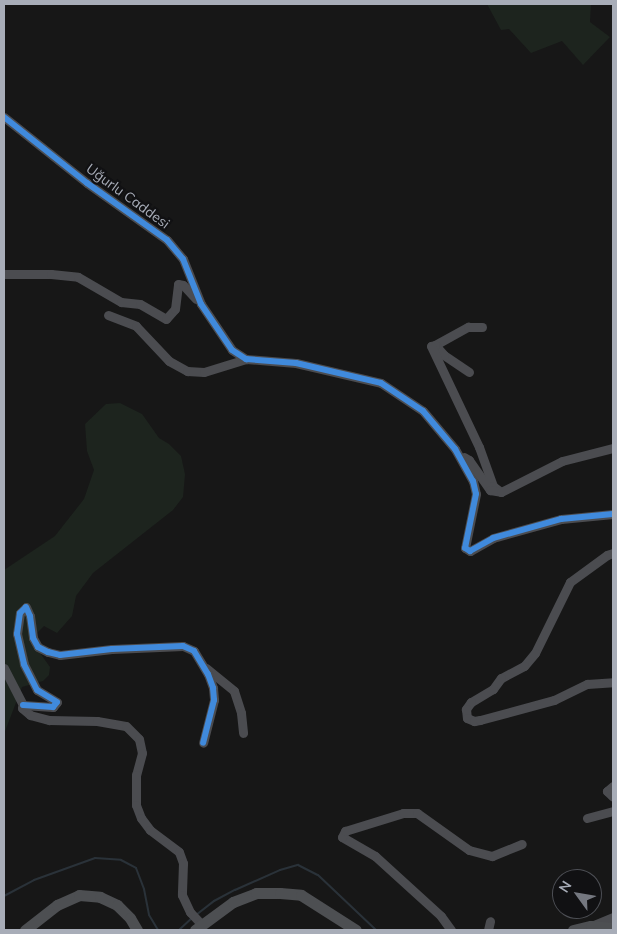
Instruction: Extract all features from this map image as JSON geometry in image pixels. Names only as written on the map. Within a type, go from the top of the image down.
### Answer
[{"type":"main road","points":[[198,925],[233,902],[256,893],[280,893],[301,895],[355,930]]},
{"type":"main road","points":[[24,930],[57,905],[79,895],[100,897],[118,905],[130,918],[137,930]]},
{"type":"main road","points":[[573,930],[592,926],[613,928]]},
{"type":"street","name":"Uğurlu Caddesi","points":[[4,117],[87,183],[167,240],[183,259],[199,300],[232,350],[246,359]]},
{"type":"street","points":[[4,274],[51,274],[78,277],[122,302],[140,304],[166,319],[174,309],[176,287],[178,284],[183,285],[194,298],[199,300]]},
{"type":"street","points":[[108,315],[136,326],[169,361],[187,370],[204,372],[246,359],[296,363],[381,383],[423,411],[459,454],[474,481],[476,494],[465,548],[470,551],[493,538],[521,529],[561,519],[613,514]]},
{"type":"street","points":[[482,326],[468,327],[431,346],[433,354],[451,384],[479,447],[493,486],[501,492]]},
{"type":"street","points":[[435,345],[448,359],[469,372]]},
{"type":"street","points":[[459,454],[469,460],[490,490],[501,492],[562,461],[613,448]]},
{"type":"street","points":[[613,553],[607,555],[570,582],[536,653],[524,666],[501,678],[493,689],[471,702],[466,709],[467,718],[474,721],[480,720],[554,700],[587,684],[613,682]]},
{"type":"street","points":[[22,705],[53,707],[57,702],[37,690],[24,664],[17,634],[20,613],[26,607],[30,616],[33,638],[38,646],[48,652],[60,655],[112,649],[183,646],[194,651],[204,666],[213,688],[214,700],[203,743]]},
{"type":"street","points":[[204,666],[234,691],[241,713],[243,733]]},
{"type":"street","points":[[4,668],[22,708],[37,718],[97,721],[126,726],[139,739],[142,753],[136,775],[136,805],[141,818],[150,830],[179,852],[184,863],[182,895],[198,925]]},
{"type":"street","points":[[613,786],[607,790],[613,797]]},
{"type":"street","points":[[587,818],[613,811]]},
{"type":"street","points":[[451,930],[441,916],[375,856],[342,837],[345,831],[403,813],[417,813],[469,850],[492,856],[522,844]]},
{"type":"street","points":[[592,926],[613,917]]},
{"type":"shaded area","points":[[487,4],[591,4],[590,22],[610,37],[583,65],[562,41],[531,53],[509,29],[501,30]]},
{"type":"shaded area","points":[[120,403],[142,414],[159,438],[169,444],[181,456],[185,474],[183,497],[173,510],[93,573],[76,596],[72,616],[57,633],[44,626],[36,634],[40,653],[50,667],[49,675],[43,681],[22,687],[4,734],[4,570],[55,536],[84,499],[94,470],[87,451],[85,424],[106,404]]},
{"type":"waterway","points":[[4,896],[34,880],[95,858],[121,860],[136,868],[144,889],[149,915],[158,930]]},
{"type":"waterway","points":[[196,915],[214,901],[235,890],[280,870],[298,865],[318,875],[376,930]]},
{"type":"waterway","points":[[179,930],[192,918]]},
{"type":"cycle path","points":[[4,117],[87,183],[167,240],[183,259],[201,304],[232,350],[246,359],[296,363],[381,383],[423,411],[455,449],[473,481],[476,494],[465,548],[470,551],[493,538],[561,519],[613,514]]},
{"type":"cycle path","points":[[23,705],[53,707],[57,702],[37,690],[24,664],[17,634],[20,613],[26,607],[30,616],[33,638],[38,647],[48,652],[60,655],[112,649],[183,646],[194,651],[208,674],[213,688],[214,700],[203,743]]}]
